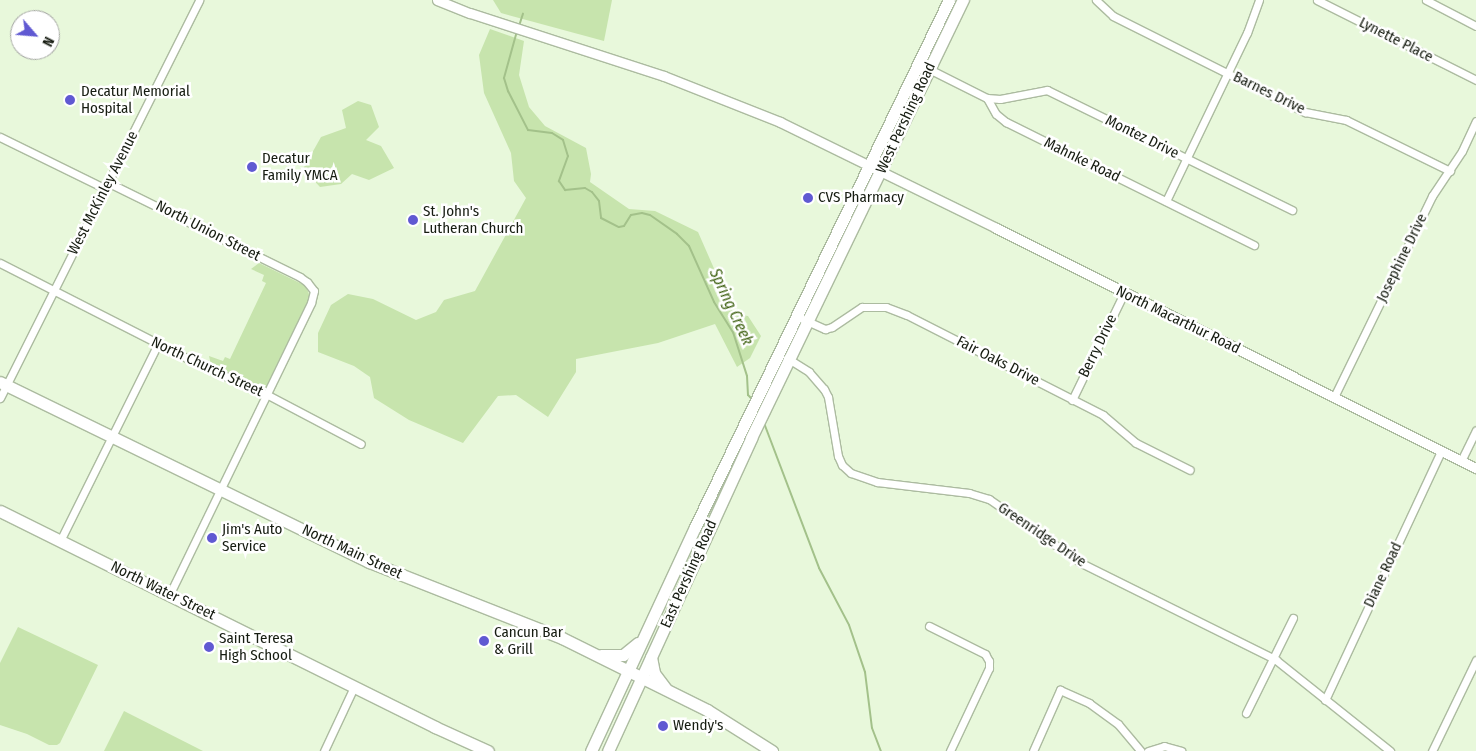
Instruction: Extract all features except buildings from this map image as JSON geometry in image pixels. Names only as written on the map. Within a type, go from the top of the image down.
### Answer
[{"type":"main road","name":"West Pershing Road","points":[[771,398],[785,358],[924,66],[949,0]]},
{"type":"main road","points":[[952,22],[958,0]]},
{"type":"main road","name":"West Pershing Road","points":[[924,66],[952,22],[963,0]]},
{"type":"main road","name":"West Pershing Road","points":[[591,751],[627,671],[765,383],[785,358]]},
{"type":"main road","name":"North Main Street","points":[[3,384],[369,562],[520,620],[595,655],[719,717],[772,751]]},
{"type":"main road","name":"East Pershing Road","points":[[608,751],[771,398]]},
{"type":"main road","name":"North Water Street","points":[[0,512],[170,594],[435,727],[488,751]]},
{"type":"main road","points":[[595,655],[623,655],[642,640]]},
{"type":"main road","points":[[650,657],[654,673],[667,691]]},
{"type":"main road","points":[[620,724],[620,708],[628,688],[627,671]]},
{"type":"main road","points":[[435,727],[443,738],[470,751]]},
{"type":"street","name":"West McKinley Avenue","points":[[0,398],[3,384],[139,123],[199,0]]},
{"type":"street","name":"North Macarthur Road","points":[[437,0],[484,18],[695,87],[764,115],[1476,468]]},
{"type":"street","name":"Barnes Drive","points":[[1096,0],[1113,16],[1305,112],[1355,124],[1450,171]]},
{"type":"street","points":[[1166,201],[1247,33],[1259,0]]},
{"type":"street","name":"Lynette Place","points":[[1317,0],[1476,80]]},
{"type":"street","points":[[1426,0],[1476,26]]},
{"type":"street","name":"Mahnke Road","points":[[924,66],[987,98],[996,114],[1006,122],[1254,245]]},
{"type":"street","name":"Montez Drive","points":[[987,98],[1000,99],[1047,90],[1292,210]]},
{"type":"street","name":"Josephine Drive","points":[[1334,397],[1432,196],[1462,151],[1476,121]]},
{"type":"street","name":"North Union Street","points":[[0,137],[106,185],[307,282],[314,291],[311,303],[266,394]]},
{"type":"street","name":"North Church Street","points":[[0,263],[158,344],[266,394],[361,444]]},
{"type":"street","name":"Berry Drive","points":[[1072,400],[1124,293]]},
{"type":"street","name":"Fair Oaks Drive","points":[[803,319],[825,329],[832,327],[862,307],[886,307],[907,315],[1103,415],[1136,443],[1190,470]]},
{"type":"street","points":[[60,541],[158,344]]},
{"type":"street","name":"Greenridge Drive","points":[[785,358],[809,372],[824,389],[838,456],[842,464],[851,473],[876,482],[981,496],[1081,563],[1272,658],[1290,670],[1380,748],[1390,751]]},
{"type":"street","points":[[170,594],[266,394]]},
{"type":"street","points":[[1461,461],[1476,430]]},
{"type":"street","name":"Diane Road","points":[[1325,700],[1442,451]]},
{"type":"street","points":[[1246,713],[1293,618]]},
{"type":"street","points":[[929,626],[985,654],[989,661],[989,668],[950,751]]},
{"type":"street","points":[[1432,751],[1476,660]]},
{"type":"street","points":[[324,751],[354,686]]},
{"type":"street","points":[[1033,751],[1060,690],[1089,703],[1118,724],[1141,751]]},
{"type":"street","points":[[1148,751],[1164,746],[1181,751]]},
{"type":"green space","points":[[493,0],[612,0],[604,41],[501,13]]},
{"type":"green space","points":[[490,29],[524,41],[519,75],[529,107],[545,126],[586,148],[591,174],[590,182],[629,209],[655,211],[698,232],[734,314],[748,316],[761,336],[750,358],[737,367],[715,324],[658,343],[576,359],[576,372],[548,417],[516,395],[498,396],[463,443],[409,420],[374,398],[370,377],[354,366],[318,352],[318,333],[331,305],[348,294],[373,299],[416,320],[436,312],[444,300],[475,291],[526,198],[514,181],[511,153],[484,93],[479,55]]},
{"type":"green space","points":[[358,101],[371,105],[379,127],[366,140],[381,146],[394,168],[369,180],[352,174],[341,184],[320,187],[303,169],[321,137],[346,128],[342,110]]},
{"type":"green space","points":[[259,263],[306,286],[310,297],[266,387],[263,388],[211,365],[209,356],[223,361],[225,357],[230,359],[266,283],[262,281],[264,275],[251,269]]},
{"type":"green space","points":[[18,627],[98,665],[60,743],[57,745],[49,745],[27,734],[0,725],[0,663]]},
{"type":"green space","points":[[124,711],[203,751],[104,751]]},
{"type":"waterway","name":"Spring Creek","points":[[519,26],[523,14]]},
{"type":"waterway","name":"Spring Creek","points":[[517,31],[504,78],[508,91],[528,130],[552,133],[563,140],[568,156],[559,181],[565,190],[585,188],[592,192],[599,201],[601,218],[619,227],[624,226],[631,215],[642,213],[650,215],[677,234],[689,246],[714,302],[733,332],[747,376],[748,395],[752,399]]},
{"type":"waterway","name":"Spring Creek","points":[[764,423],[819,568],[849,625],[865,672],[872,728],[881,751]]},
{"type":"place","name":"Decatur Memorial Hospital","points":[[70,100]]},
{"type":"place","name":"Decatur Family YMCA","points":[[252,167]]},
{"type":"place","name":"CVS Pharmacy","points":[[808,198]]},
{"type":"place","name":"St. John's Lutheran Church","points":[[413,220]]},
{"type":"place","name":"Jim's Auto Service","points":[[212,538]]},
{"type":"place","name":"Cancun Bar & Grill","points":[[484,641]]},
{"type":"place","name":"Saint Teresa High School","points":[[209,647]]},
{"type":"place","name":"Wendy's","points":[[663,726]]}]
